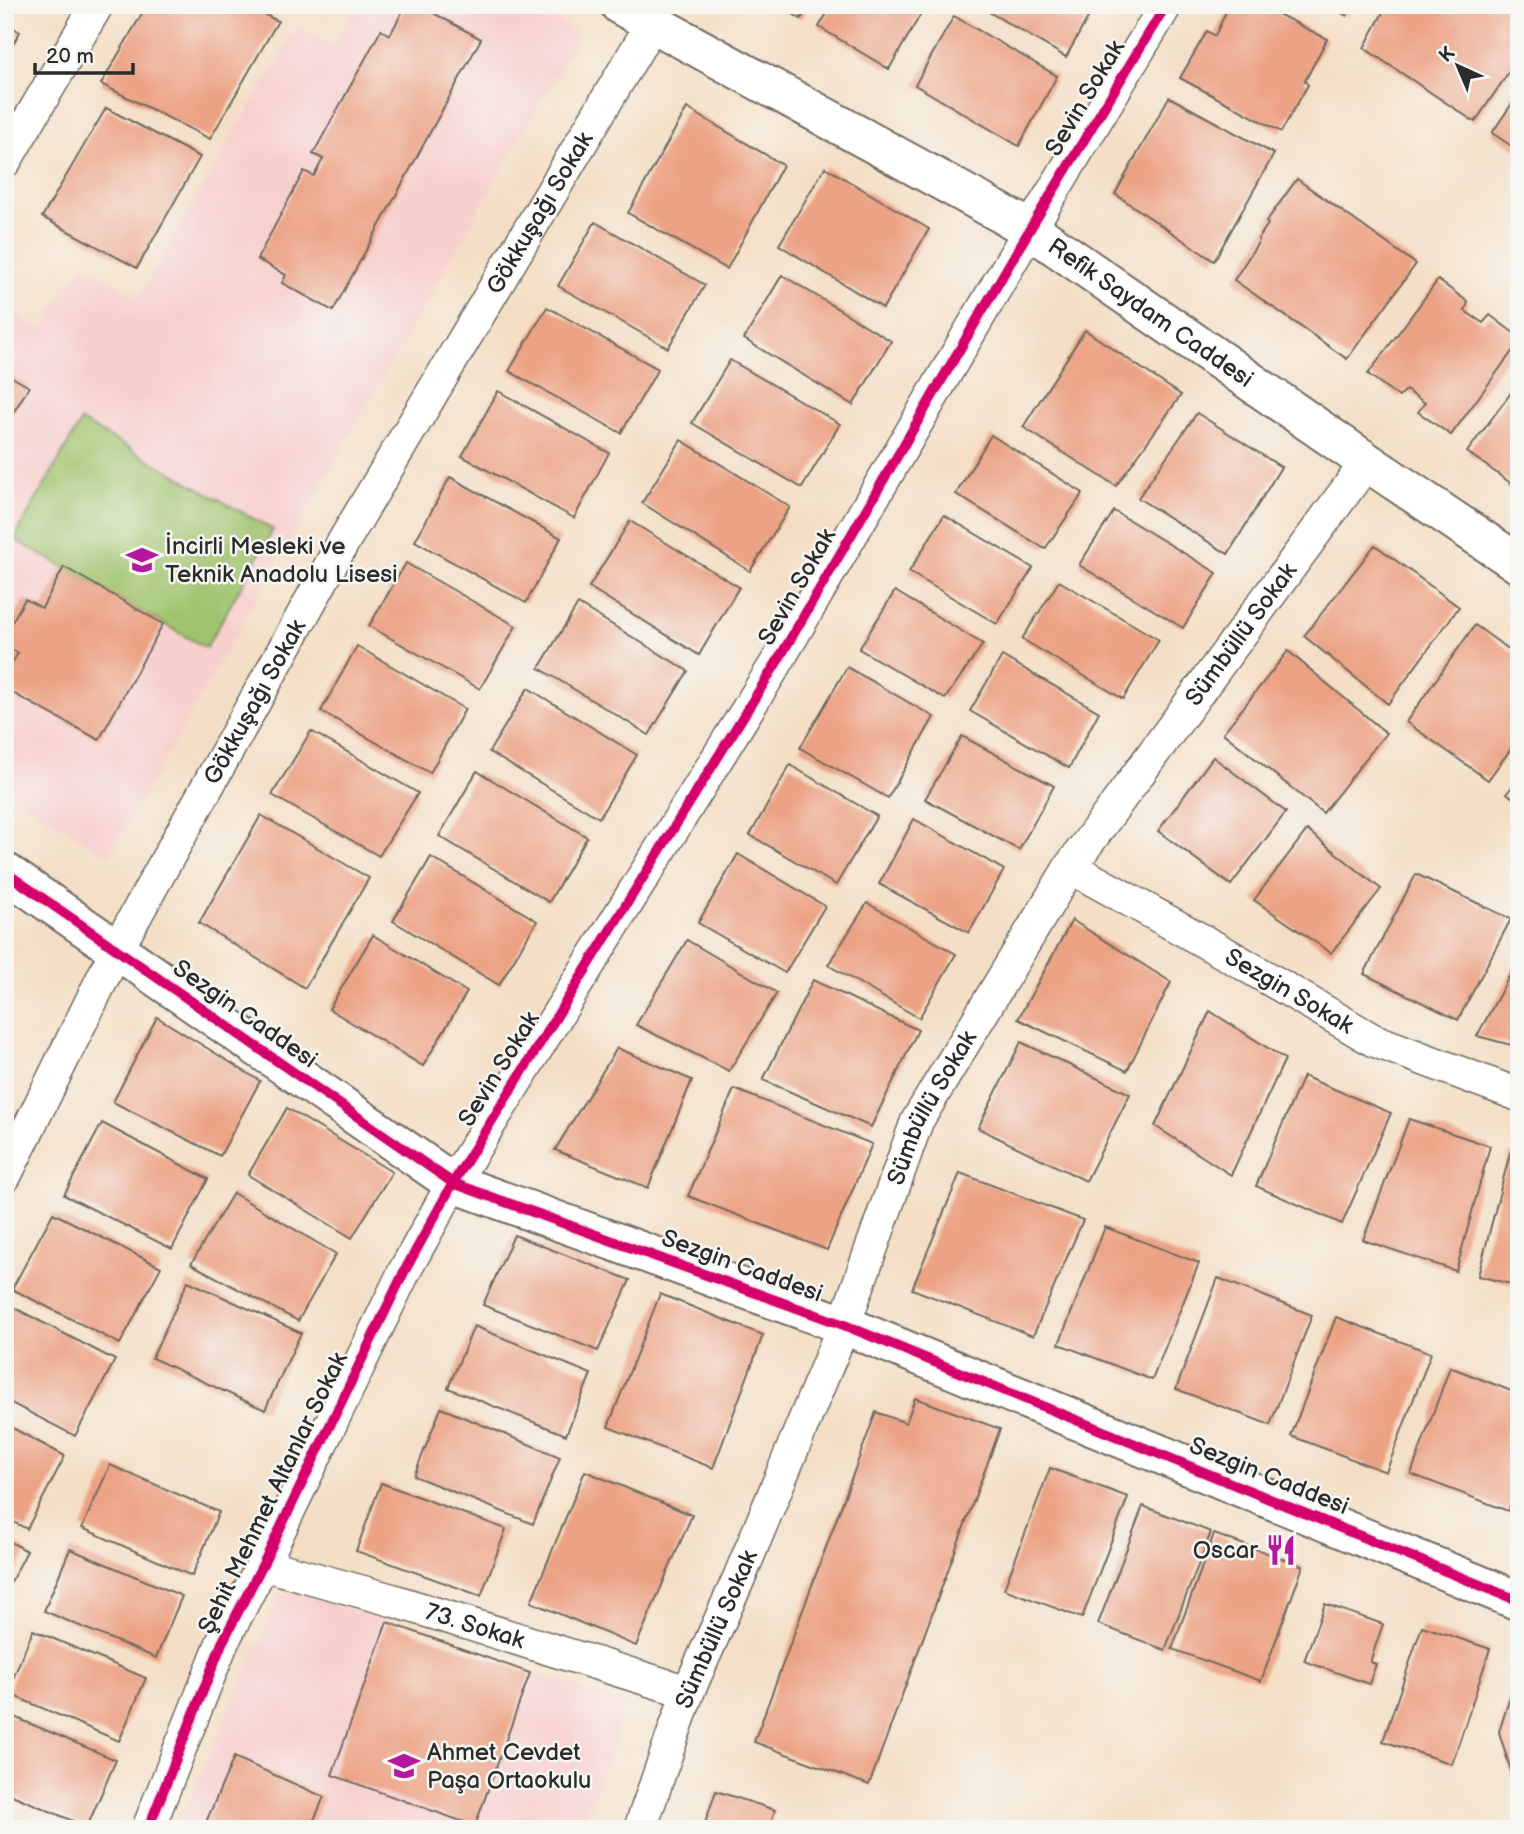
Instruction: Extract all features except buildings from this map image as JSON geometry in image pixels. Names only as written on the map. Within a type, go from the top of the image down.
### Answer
[{"type":"street","points":[[5,160],[97,5]]},
{"type":"street","name":"Sevin Sokak","points":[[453,1183],[777,662],[1030,229],[1166,5]]},
{"type":"street","name":"Refik Saydam Caddesi","points":[[636,15],[1030,229],[1519,564]]},
{"type":"street","name":"Gökkuşağı Sokak","points":[[5,1176],[116,951],[636,15]]},
{"type":"street","name":"Sümbüllü Sokak","points":[[640,1829],[688,1692],[740,1578],[844,1325],[917,1121],[1070,867],[1367,462]]},
{"type":"street","name":"Sezgin Sokak","points":[[1070,867],[1373,1040],[1519,1095]]},
{"type":"street","name":"Sezgin Caddesi","points":[[5,872],[453,1183],[844,1325],[1519,1601]]},
{"type":"street","name":"Şehit Mehmet Altanlar Sokak","points":[[148,1829],[222,1643],[404,1272],[453,1183]]},
{"type":"street","name":"73. Sokak","points":[[264,1562],[265,1566],[392,1600],[688,1692]]},
{"type":"shaded area","name":"İncirli Mesleki ve Teknik Anadolu Lisesi","points":[[356,5],[529,5],[580,33],[109,856],[5,791],[5,308],[41,329],[84,266],[139,296],[297,26],[334,46]]},
{"type":"shaded area","name":"Ahmet Cevdet Paşa Ortaokulu","points":[[280,1595],[308,1595],[627,1704],[582,1829],[176,1829]]},
{"type":"green space","points":[[81,421],[273,530],[206,648],[14,539]]},
{"type":"cycle path","points":[[148,1829],[222,1643],[404,1272],[453,1183],[777,662],[1030,229],[1166,5]]},
{"type":"cycle path","points":[[5,872],[453,1183],[844,1325],[1519,1601]]},
{"type":"place","name":"İncirli Mesleki ve Teknik Anadolu Lisesi","points":[[142,560]]},
{"type":"place","name":"Oscar","points":[[1281,1550]]},
{"type":"place","name":"Ahmet Cevdet Paşa Ortaokulu","points":[[404,1766]]}]
